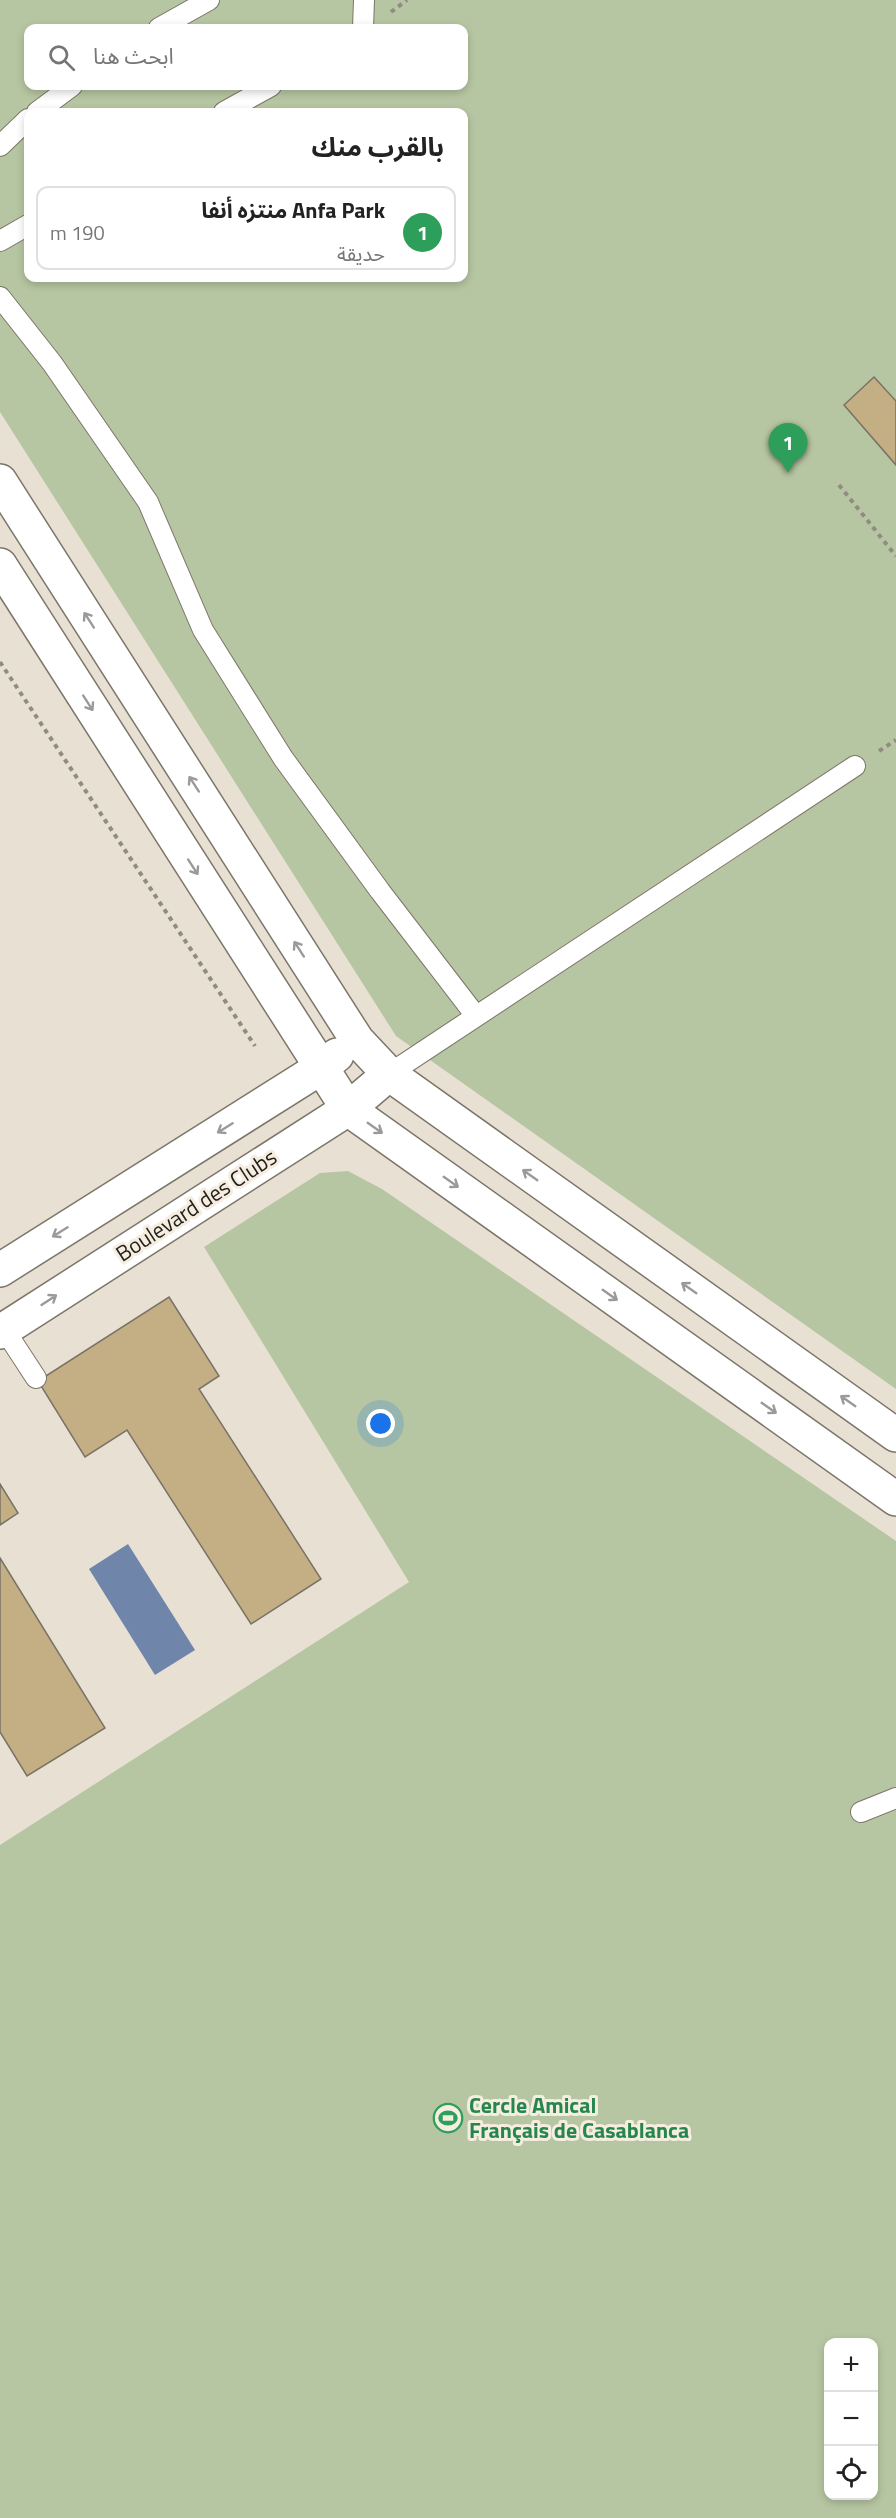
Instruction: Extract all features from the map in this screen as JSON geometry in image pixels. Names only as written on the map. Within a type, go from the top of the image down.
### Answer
[{"type":"street","points":[[0,481],[357,1040],[389,1074],[896,1435]]},
{"type":"street","points":[[0,565],[348,1109],[896,1499]]},
{"type":"street","points":[[0,1270],[322,1067],[357,1040]]},
{"type":"street","name":"Boulevard des Clubs","points":[[2,1331],[348,1109],[389,1074]]},
{"type":"lane","points":[[166,24],[209,0]]},
{"type":"lane","points":[[363,24],[364,0]]},
{"type":"lane","points":[[42,108],[67,90]]},
{"type":"lane","points":[[231,108],[264,90]]},
{"type":"lane","points":[[0,146],[24,123]]},
{"type":"lane","points":[[0,241],[24,227]]},
{"type":"lane","points":[[0,297],[52,363],[148,502],[203,630],[283,758],[380,891],[476,1016]]},
{"type":"lane","points":[[389,1074],[855,766]]},
{"type":"lane","points":[[2,1331],[36,1378]]},
{"type":"lane","points":[[861,1812],[896,1798]]},
{"type":"path","points":[[839,485],[896,556]]},
{"type":"path","points":[[0,662],[255,1046]]},
{"type":"green space","points":[[0,0],[896,0],[896,1389],[396,1036],[0,412]]},
{"type":"green space","name":"Cercle Amical Français de Casablanca","points":[[348,1171],[382,1189],[896,1541],[896,2518],[0,2518],[0,1845],[409,1582],[204,1247],[320,1173]]},
{"type":"water","points":[[128,1544],[195,1650],[155,1675],[89,1569]]},
{"type":"building","points":[[874,377],[896,401],[896,465],[844,405]]},
{"type":"building","points":[[169,1297],[219,1376],[199,1389],[321,1579],[251,1624],[127,1430],[85,1457],[38,1381]]},
{"type":"building","points":[[0,1484],[18,1513],[0,1525]]},
{"type":"building","points":[[0,1558],[105,1728],[27,1776],[0,1732]]},
{"type":"place","name":"Anfa Park منتزه أنفا","points":[[788,473]]},
{"type":"place","name":"Cercle Amical Français de Casablanca","points":[[448,2118]]}]
